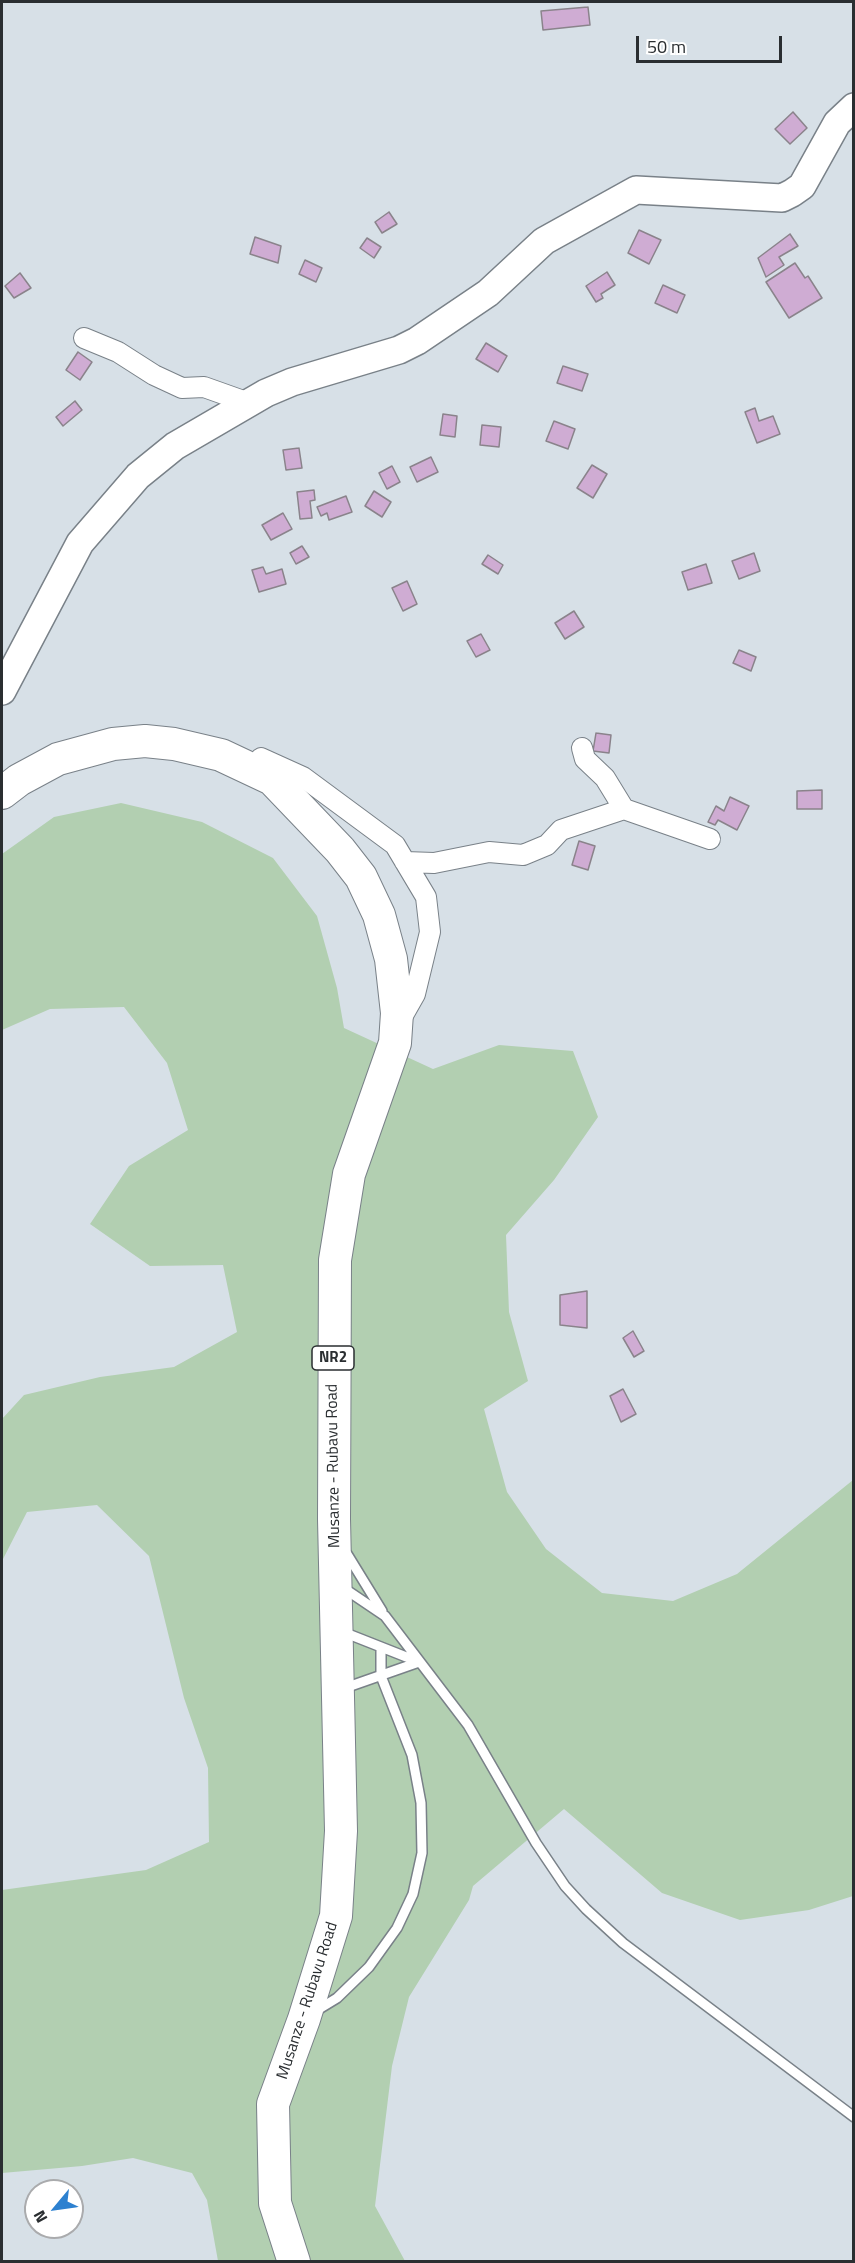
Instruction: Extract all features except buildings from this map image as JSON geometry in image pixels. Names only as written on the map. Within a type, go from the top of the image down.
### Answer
[{"type":"highway","name":"Musanze - Rubavu Road","points":[[2,793],[19,780],[58,759],[113,744],[145,741],[174,744],[220,756],[272,779],[340,850],[361,876],[379,915],[391,959],[397,1013],[395,1043],[349,1174],[335,1260],[334,1519],[341,1831],[336,1916],[304,2019],[273,2104],[275,2203],[294,2262]]},
{"type":"main road","points":[[2,691],[80,543],[153,462],[249,403],[292,382],[399,350],[417,341],[488,294],[544,241],[636,190],[782,198],[792,194],[802,186],[837,123],[854,107]]},
{"type":"street","points":[[84,338],[118,352],[154,375],[182,388],[204,387],[249,403]]},
{"type":"street","points":[[145,741],[192,741],[243,750],[303,777],[395,845],[426,897],[430,932],[415,994],[396,1029]]},
{"type":"street","points":[[582,748],[585,759],[605,778],[624,809]]},
{"type":"street","points":[[405,862],[434,863],[489,852],[523,855],[547,845],[561,830],[624,809],[710,840]]},
{"type":"lane","points":[[334,1519],[349,1560],[385,1616],[468,1725],[536,1843],[565,1886],[586,1910],[623,1943],[854,2117]]},
{"type":"lane","points":[[335,1583],[385,1616]]},
{"type":"lane","points":[[337,1629],[419,1662]]},
{"type":"lane","points":[[304,2019],[337,1998],[369,1968],[397,1928],[413,1894],[423,1853],[421,1803],[412,1755],[381,1676],[381,1647]]},
{"type":"lane","points":[[338,1690],[419,1662]]},
{"type":"green space","points":[[121,803],[202,822],[273,858],[317,916],[337,988],[344,1028],[433,1069],[499,1045],[573,1051],[598,1117],[554,1180],[506,1235],[509,1312],[528,1381],[484,1409],[507,1492],[546,1549],[602,1593],[673,1601],[737,1574],[853,1480],[853,1896],[809,1910],[740,1920],[662,1893],[564,1809],[473,1886],[469,1900],[409,1997],[392,2066],[375,2206],[405,2261],[218,2261],[207,2200],[192,2173],[133,2158],[82,2166],[2,2173],[2,1890],[146,1870],[209,1842],[208,1768],[184,1698],[149,1556],[97,1505],[27,1512],[2,1561],[2,1419],[24,1395],[100,1377],[174,1367],[237,1332],[223,1265],[150,1266],[90,1224],[129,1166],[188,1130],[167,1063],[124,1007],[50,1009],[2,1030],[2,854],[54,817]]}]
